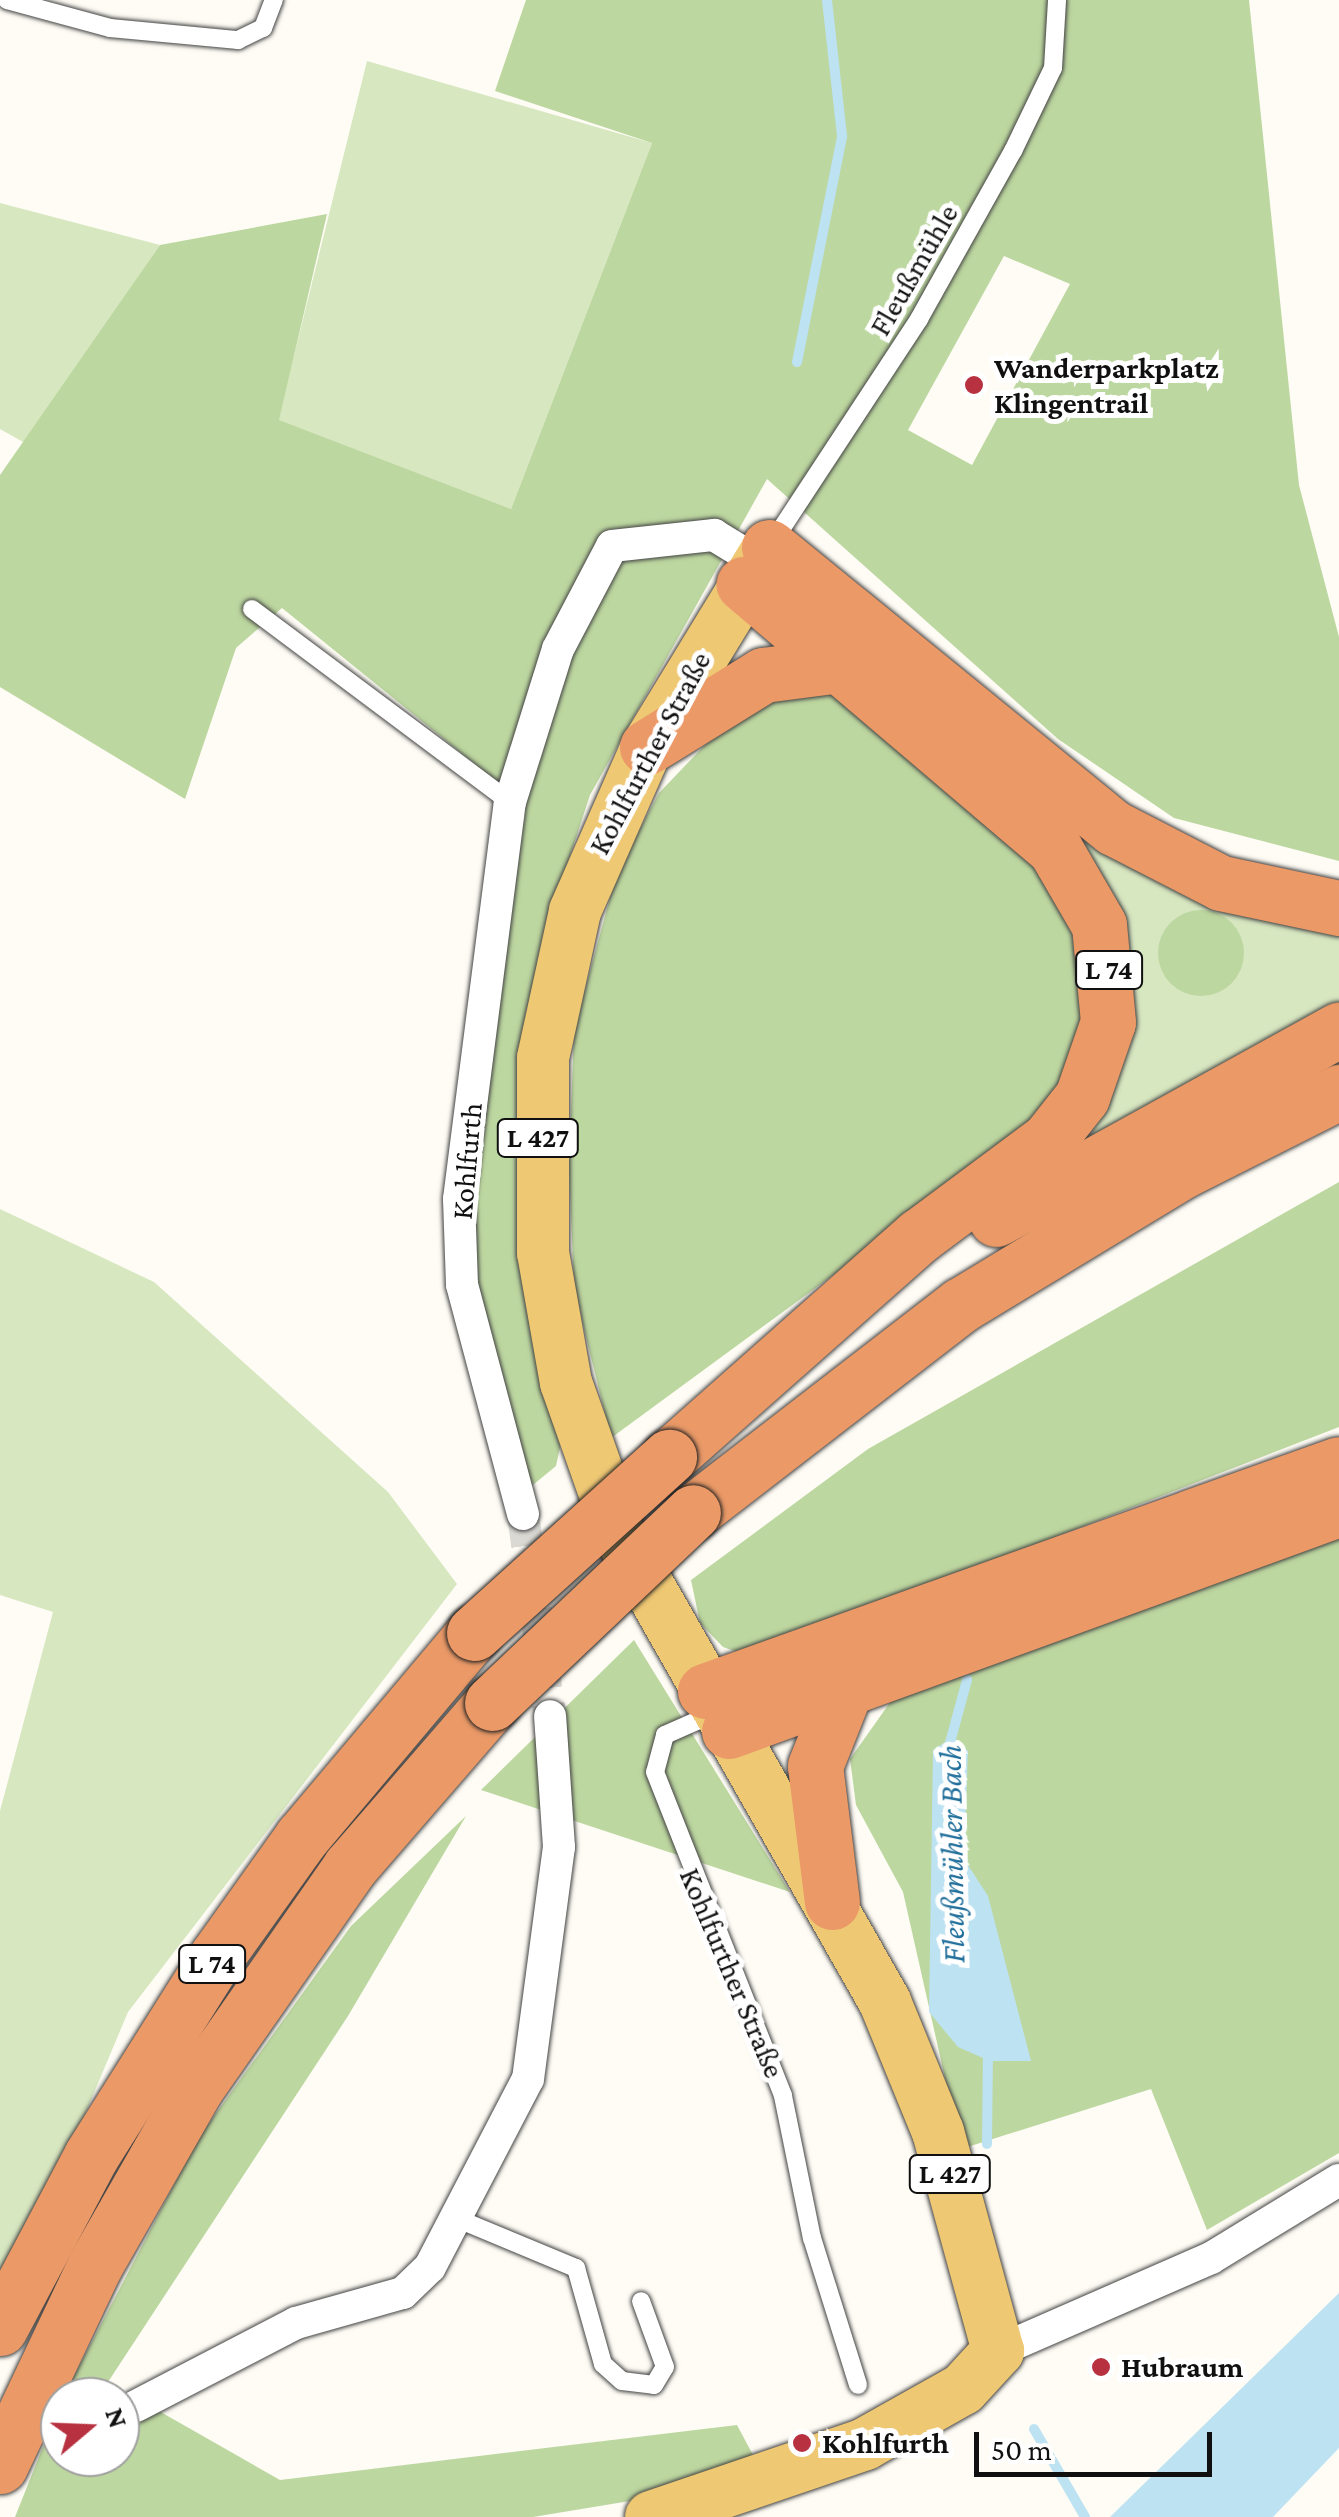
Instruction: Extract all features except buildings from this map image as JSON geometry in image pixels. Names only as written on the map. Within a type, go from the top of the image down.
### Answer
[{"type":"highway","name":"L 74","points":[[0,2328],[91,2156],[217,1956],[302,1837],[474,1633],[773,1367],[1058,1130],[1094,1072],[1108,1022],[1106,948],[1078,879],[1031,824],[840,665],[757,564]]},
{"type":"highway","points":[[757,564],[1114,828],[1221,883],[1339,908]]},
{"type":"highway","points":[[647,747],[762,675],[840,665]]},
{"type":"highway","name":"L 74","points":[[773,1367],[1024,1202],[1339,1030]]},
{"type":"highway","name":"L 74","points":[[0,2466],[95,2265],[196,2088],[350,1867],[492,1703],[692,1512],[961,1305],[1227,1147],[1339,1092]]},
{"type":"highway","name":"L 74","points":[[1227,1147],[1339,1124]]},
{"type":"highway","points":[[717,1711],[1339,1464]]},
{"type":"highway","points":[[717,1711],[846,1688],[1339,1509]]},
{"type":"highway","points":[[832,1902],[815,1766],[846,1688]]},
{"type":"main road","name":"Kohlfurther Straße","points":[[757,564],[647,747],[561,957],[543,1058],[538,1198],[582,1437],[620,1536],[717,1711],[832,1902],[910,2057],[998,2351]]},
{"type":"main road","points":[[651,2517],[865,2444],[963,2389],[998,2351]]},
{"type":"street","name":"Kohlfurth","points":[[522,1514],[462,1285],[459,1199],[510,802],[558,649],[612,546],[714,535],[757,564]]},
{"type":"street","points":[[140,2404],[296,2324],[403,2293],[458,2219],[528,2079],[559,1847],[550,1716]]},
{"type":"street","points":[[998,2351],[1212,2258],[1339,2180]]},
{"type":"lane","points":[[7,0],[110,28],[238,40],[264,28],[274,0]]},
{"type":"lane","name":"Fleußmühle","points":[[757,564],[919,319],[1014,151],[1054,68],[1057,0]]},
{"type":"lane","points":[[252,609],[510,802]]},
{"type":"lane","name":"Kohlfurther Straße","points":[[717,1711],[665,1736],[654,1772],[783,2096],[812,2238],[858,2385]]},
{"type":"lane","points":[[458,2219],[576,2268],[603,2364],[622,2381],[654,2385],[665,2367],[641,2301]]},
{"type":"green space","points":[[526,0],[1249,0],[1299,485],[1339,637],[1339,861],[1174,818],[1058,739],[767,479],[590,795],[567,865],[561,1443],[556,1466],[528,1489],[478,1294],[471,1198],[509,869],[525,817],[481,769],[282,608],[236,648],[185,799],[0,687],[0,475],[160,245],[327,214],[279,420],[511,509],[652,143],[495,91]],"holes":[[[1004,256],[1070,284],[972,465],[908,430]]]},
{"type":"green space","points":[[367,61],[652,143],[511,509],[278,420]]},
{"type":"green space","points":[[0,203],[160,245],[25,443],[0,429]]},
{"type":"green space","points":[[832,690],[1045,870],[1072,918],[1089,1009],[1075,1066],[1031,1130],[611,1438],[574,1288],[569,1166],[574,1030],[617,872],[659,793],[744,704]]},
{"type":"green space","points":[[1061,808],[1339,929],[1339,1023],[1021,1181]]},
{"type":"green space","points":[[1201,910],[1225,917],[1237,929],[1244,953],[1237,977],[1225,989],[1201,996],[1177,989],[1165,977],[1158,953],[1165,929],[1177,917]]},
{"type":"green space","points":[[1339,1182],[1339,1427],[749,1656],[723,1647],[700,1623],[691,1580],[868,1449]]},
{"type":"green space","points":[[0,1209],[154,1282],[388,1492],[457,1584],[128,2012],[0,2316],[0,1811],[53,1612],[0,1595]]},
{"type":"green space","points":[[1339,1538],[1339,2153],[1207,2230],[1151,2089],[961,2149],[903,1892],[856,1805],[850,1759],[896,1694]]},
{"type":"green space","points":[[634,1640],[790,1892],[481,1790]]},
{"type":"green space","points":[[466,1816],[348,2016],[111,2377],[73,2377],[199,2137],[351,1926]]},
{"type":"green space","points":[[140,2400],[280,2480],[737,2425],[753,2455],[654,2497],[533,2517],[15,2517],[40,2454],[40,2477],[140,2477]]},
{"type":"water","points":[[953,1737],[968,1751],[964,1859],[988,1896],[1031,2061],[990,2061],[958,2047],[929,2012],[933,1750]]},
{"type":"water","points":[[1339,2293],[1339,2448],[1273,2517],[1110,2517]]},
{"type":"waterway","name":"Fleußmühler Bach","points":[[797,362],[842,136],[827,0]]},
{"type":"waterway","points":[[948,1750],[967,1680]]},
{"type":"waterway","name":"Fleußmühler Bach","points":[[987,2144],[988,2050]]},
{"type":"waterway","name":"Fleußmühler Bach","points":[[1034,2429],[1085,2517]]},
{"type":"tunnel","points":[[523,1514],[550,1716]]},
{"type":"place","name":"Wanderparkplatz Klingentrail","points":[[974,385]]},
{"type":"place","name":"Hubraum","points":[[1101,2367]]},
{"type":"place","name":"Kohlfurth","points":[[802,2443]]}]
